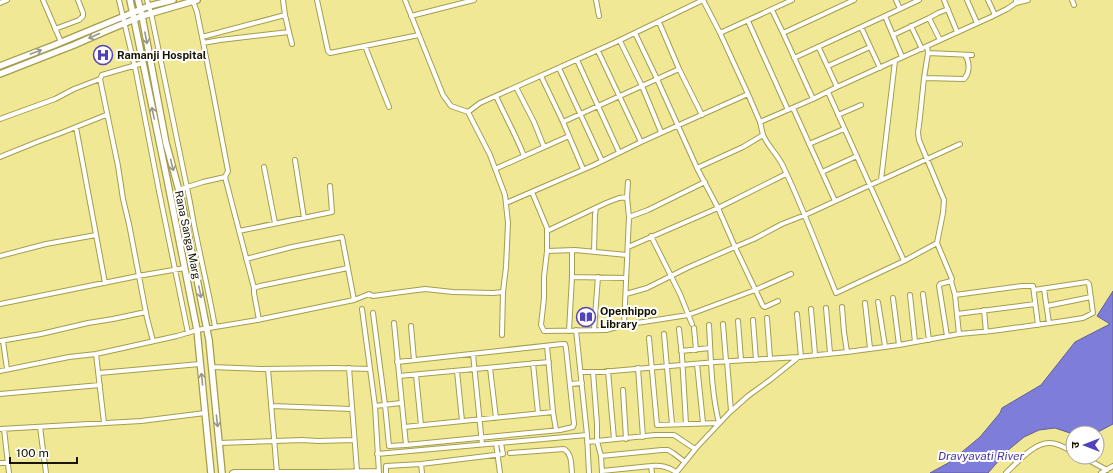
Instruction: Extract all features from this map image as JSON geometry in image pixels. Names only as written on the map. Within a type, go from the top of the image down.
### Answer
[{"type":"main road","name":"Rana Sanga Marg","points":[[130,0],[197,330],[212,473]]},
{"type":"main road","name":"Rana Sanga Marg","points":[[138,0],[166,143],[194,260],[207,329],[222,473]]},
{"type":"main road","points":[[0,66],[148,6],[173,0]]},
{"type":"main road","points":[[0,74],[142,16],[195,1]]},
{"type":"street","points":[[0,3],[7,0]]},
{"type":"street","points":[[43,0],[61,42]]},
{"type":"street","points":[[55,29],[79,20],[83,16],[78,0]]},
{"type":"street","points":[[120,0],[135,65],[188,333]]},
{"type":"street","points":[[147,0],[151,13],[186,188],[190,200],[215,327]]},
{"type":"street","points":[[283,0],[288,32],[292,44]]},
{"type":"street","points":[[317,0],[328,52],[330,53],[419,35]]},
{"type":"street","points":[[405,0],[443,96],[451,106],[468,112],[490,155],[505,195],[508,223],[502,335]]},
{"type":"street","points":[[411,16],[474,0]]},
{"type":"street","points":[[596,0],[599,16]]},
{"type":"street","points":[[468,112],[480,103],[598,51],[703,0],[748,94],[760,122],[766,142],[776,153],[805,215],[836,293],[904,261],[937,243]]},
{"type":"street","points":[[720,33],[792,0]]},
{"type":"street","points":[[783,33],[854,0]]},
{"type":"street","points":[[896,0],[900,9]]},
{"type":"street","points":[[794,58],[819,48],[919,0]]},
{"type":"street","points":[[944,0],[957,32]]},
{"type":"street","points":[[967,0],[977,23]]},
{"type":"street","points":[[988,0],[995,15]]},
{"type":"street","points":[[760,122],[995,15],[1016,2],[1028,0]]},
{"type":"street","points":[[1072,0],[1074,5]]},
{"type":"street","points":[[195,1],[228,171],[225,177],[254,288],[259,320]]},
{"type":"street","points":[[893,35],[948,9]]},
{"type":"street","points":[[772,10],[813,99]]},
{"type":"street","points":[[202,37],[285,15]]},
{"type":"street","points":[[885,16],[902,58]]},
{"type":"street","points":[[929,18],[940,40]]},
{"type":"street","points":[[748,21],[788,110]]},
{"type":"street","points":[[659,22],[679,69],[702,115]]},
{"type":"street","points":[[911,26],[922,49]]},
{"type":"street","points":[[861,28],[880,68]]},
{"type":"street","points":[[203,43],[288,32]]},
{"type":"street","points":[[635,33],[763,306],[765,307],[778,302]]},
{"type":"street","points":[[620,40],[642,86],[661,132]]},
{"type":"street","points":[[366,46],[389,108]]},
{"type":"street","points":[[927,46],[928,53],[918,133],[926,160],[944,200],[937,243],[952,279],[951,281],[955,295],[958,334]]},
{"type":"street","points":[[828,66],[870,47]]},
{"type":"street","points":[[819,48],[837,87]]},
{"type":"street","points":[[598,51],[641,142]]},
{"type":"street","points":[[928,53],[972,55]]},
{"type":"street","points":[[924,78],[964,79],[966,77],[969,65],[968,58],[965,55]]},
{"type":"street","points":[[577,60],[619,152]]},
{"type":"street","points":[[881,180],[895,61]]},
{"type":"street","points":[[0,119],[54,99],[100,79],[102,75],[143,63]]},
{"type":"street","points":[[559,68],[602,161]]},
{"type":"street","points":[[563,122],[679,69]]},
{"type":"street","points":[[541,76],[583,169]]},
{"type":"street","points":[[100,79],[138,276],[153,341]]},
{"type":"street","points":[[516,87],[534,122],[544,147]]},
{"type":"street","points":[[828,92],[904,261]]},
{"type":"street","points":[[506,203],[602,161],[661,132],[702,115],[705,112],[748,94]]},
{"type":"street","points":[[496,96],[524,156]]},
{"type":"street","points":[[838,115],[861,105]]},
{"type":"street","points":[[793,108],[835,201]]},
{"type":"street","points":[[0,157],[106,115]]},
{"type":"street","points":[[76,127],[105,283]]},
{"type":"street","points":[[809,144],[844,129]]},
{"type":"street","points":[[698,168],[743,147],[763,135]]},
{"type":"street","points":[[495,169],[569,136]]},
{"type":"street","points":[[626,294],[647,288],[687,268],[754,239],[782,224],[805,215],[960,144]]},
{"type":"street","points":[[822,172],[857,156]]},
{"type":"street","points":[[296,160],[304,218]]},
{"type":"street","points":[[264,167],[275,223]]},
{"type":"street","points":[[628,247],[718,208],[786,174]]},
{"type":"street","points":[[178,190],[225,177]]},
{"type":"street","points":[[624,325],[629,217],[627,197],[628,182]]},
{"type":"street","points":[[629,217],[648,210],[705,182]]},
{"type":"street","points":[[239,231],[332,212],[330,186]]},
{"type":"street","points":[[532,192],[547,231],[547,251],[541,326],[544,331],[606,330],[624,325],[688,315],[755,290],[791,274]]},
{"type":"street","points":[[547,231],[619,198],[627,197]]},
{"type":"street","points":[[594,252],[596,208]]},
{"type":"street","points":[[0,256],[38,246],[96,235]]},
{"type":"street","points":[[651,236],[680,294],[693,326],[696,350]]},
{"type":"street","points":[[246,259],[292,247],[342,237],[354,300]]},
{"type":"street","points":[[547,251],[594,252],[627,255]]},
{"type":"street","points":[[569,331],[572,251]]},
{"type":"street","points":[[0,304],[185,268]]},
{"type":"street","points":[[254,288],[348,268]]},
{"type":"street","points":[[572,277],[626,278]]},
{"type":"street","points":[[594,330],[598,277]]},
{"type":"street","points":[[947,336],[939,286],[940,284],[951,281]]},
{"type":"street","points":[[581,372],[667,367],[711,362],[799,357],[815,354],[847,352],[899,345],[958,334],[986,332],[1083,318],[1093,313],[1089,284],[1087,282],[1034,290]]},
{"type":"street","points":[[955,295],[1022,286],[1033,286],[1038,324]]},
{"type":"street","points":[[0,371],[69,357],[96,354],[197,330],[259,320],[354,300],[369,294],[373,296],[425,289],[453,292],[504,292]]},
{"type":"street","points":[[1044,289],[1050,323]]},
{"type":"street","points":[[923,294],[929,340]]},
{"type":"street","points":[[910,295],[915,342]]},
{"type":"street","points":[[1047,306],[1091,297]]},
{"type":"street","points":[[893,298],[899,345]]},
{"type":"street","points":[[865,302],[870,348]]},
{"type":"street","points":[[878,302],[885,346]]},
{"type":"street","points":[[957,314],[1035,304]]},
{"type":"street","points":[[842,307],[847,352]]},
{"type":"street","points":[[826,308],[830,353]]},
{"type":"street","points":[[232,473],[378,472],[375,406],[362,309]]},
{"type":"street","points":[[811,309],[815,354]]},
{"type":"street","points":[[984,310],[986,332]]},
{"type":"street","points":[[7,369],[1,341],[41,334],[88,322],[113,319],[146,312]]},
{"type":"street","points":[[373,313],[389,446],[481,438],[573,427],[574,424],[565,344],[398,362]]},
{"type":"street","points":[[796,314],[799,357]]},
{"type":"street","points":[[767,318],[770,358]]},
{"type":"street","points":[[753,320],[756,360]]},
{"type":"street","points":[[738,321],[741,360]]},
{"type":"street","points":[[394,322],[406,445]]},
{"type":"street","points":[[723,324],[731,411]]},
{"type":"street","points":[[709,325],[715,406],[719,423]]},
{"type":"street","points":[[411,326],[414,360]]},
{"type":"street","points":[[679,329],[686,424]]},
{"type":"street","points":[[576,330],[587,435],[589,473]]},
{"type":"street","points":[[664,334],[672,424]]},
{"type":"street","points":[[649,338],[657,426],[672,424],[719,423]]},
{"type":"street","points":[[547,346],[556,430]]},
{"type":"street","points":[[681,351],[710,348]]},
{"type":"street","points":[[96,354],[104,424]]},
{"type":"street","points":[[473,354],[482,444]]},
{"type":"street","points":[[593,372],[597,441],[601,456],[602,472],[662,466],[668,467],[676,473],[695,449],[731,411],[799,357]]},
{"type":"street","points":[[399,376],[549,362]]},
{"type":"street","points":[[99,373],[200,364]]},
{"type":"street","points":[[533,364],[538,413]]},
{"type":"street","points":[[697,364],[702,423]]},
{"type":"street","points":[[211,367],[268,369],[370,369]]},
{"type":"street","points":[[349,368],[357,471]]},
{"type":"street","points":[[490,368],[496,418]]},
{"type":"street","points":[[638,368],[643,437]]},
{"type":"street","points":[[268,369],[277,472]]},
{"type":"street","points":[[457,371],[462,421]]},
{"type":"street","points":[[608,371],[614,439]]},
{"type":"street","points":[[416,375],[421,425]]},
{"type":"street","points":[[570,384],[582,383]]},
{"type":"street","points":[[0,394],[100,385]]},
{"type":"street","points":[[623,390],[626,439]]},
{"type":"street","points":[[375,406],[401,403]]},
{"type":"street","points":[[272,406],[352,409]]},
{"type":"street","points":[[404,427],[553,412]]},
{"type":"street","points":[[2,429],[104,424],[205,413]]},
{"type":"street","points":[[0,424],[9,473]]},
{"type":"street","points":[[40,427],[46,473]]},
{"type":"street","points":[[377,454],[587,435]]},
{"type":"street","points":[[587,442],[655,435],[674,435],[695,449]]},
{"type":"street","points":[[219,443],[354,440]]},
{"type":"street","points":[[496,443],[500,473]]},
{"type":"street","points":[[386,473],[386,466],[421,464],[503,454],[501,443]]},
{"type":"street","points":[[1006,473],[1027,452],[1041,445],[1049,443],[1065,449]]},
{"type":"street","points":[[510,453],[564,449],[570,456],[572,473]]},
{"type":"street","points":[[601,456],[668,450],[684,462]]},
{"type":"street","points":[[0,464],[8,463]]},
{"type":"street","points":[[421,464],[422,473]]},
{"type":"street","points":[[1098,465],[1107,470]]},
{"type":"street","points":[[652,466],[652,473]]},
{"type":"street","points":[[1101,473],[1113,466]]},
{"type":"water","name":"Dravyavati River","points":[[1113,291],[1113,424],[1105,428],[1105,425],[1065,425],[1065,431],[1055,428],[1039,430],[1024,437],[1007,451],[988,473],[930,473],[950,462],[980,437],[1000,413],[1002,408],[1041,385],[1075,342],[1110,324],[1097,316]]},
{"type":"place","name":"Ramanji Hospital","points":[[103,55]]},
{"type":"place","name":"Openhippo Library","points":[[586,317]]}]
